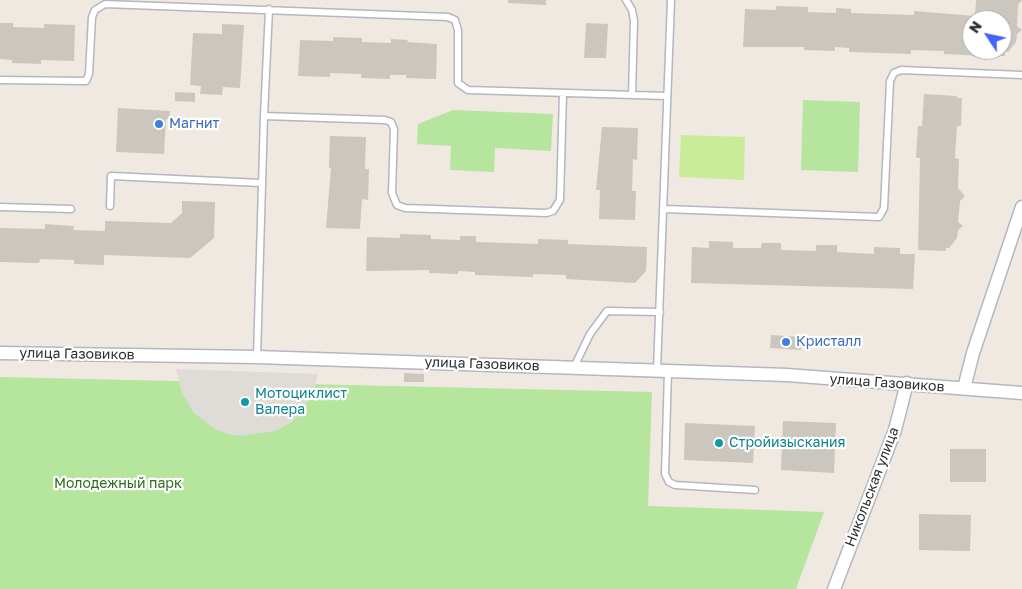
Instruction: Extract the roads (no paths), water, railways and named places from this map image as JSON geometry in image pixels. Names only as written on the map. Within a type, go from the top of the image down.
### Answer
[{"type":"street","points":[[964,388],[973,353],[1022,207]]},
{"type":"street","name":"улица Газовиков","points":[[0,353],[257,357],[574,367],[907,384],[1022,393]]},
{"type":"street","name":"Никольская улица","points":[[834,589],[895,430],[907,384]]},
{"type":"lane","points":[[626,0],[632,10],[634,21],[632,95]]},
{"type":"lane","points":[[671,0],[660,312],[665,474],[668,482],[675,485],[755,490]]},
{"type":"lane","points":[[0,80],[83,82],[90,74],[92,18],[99,6],[104,4],[164,3],[448,17],[455,20],[457,24],[458,83],[463,88],[667,96]]},
{"type":"lane","points":[[257,357],[269,9]]},
{"type":"lane","points":[[664,209],[879,217],[884,208],[890,81],[894,73],[901,70],[1022,75]]},
{"type":"lane","points":[[264,116],[385,120],[391,122],[394,129],[392,193],[397,205],[405,208],[546,213],[553,211],[560,200],[563,93]]},
{"type":"lane","points":[[110,206],[111,176],[262,183]]},
{"type":"lane","points":[[0,207],[71,208]]},
{"type":"lane","points":[[574,367],[590,334],[607,311],[660,312]]},
{"type":"place","name":"Магнит","points":[[159,124]]},
{"type":"place","name":"Кристалл","points":[[786,342]]},
{"type":"place","name":"Мотоциклист Валера","points":[[245,402]]},
{"type":"place","name":"Стройизыскания","points":[[719,443]]},
{"type":"park label","name":"Молодежный парк","points":[[118,484]]}]
